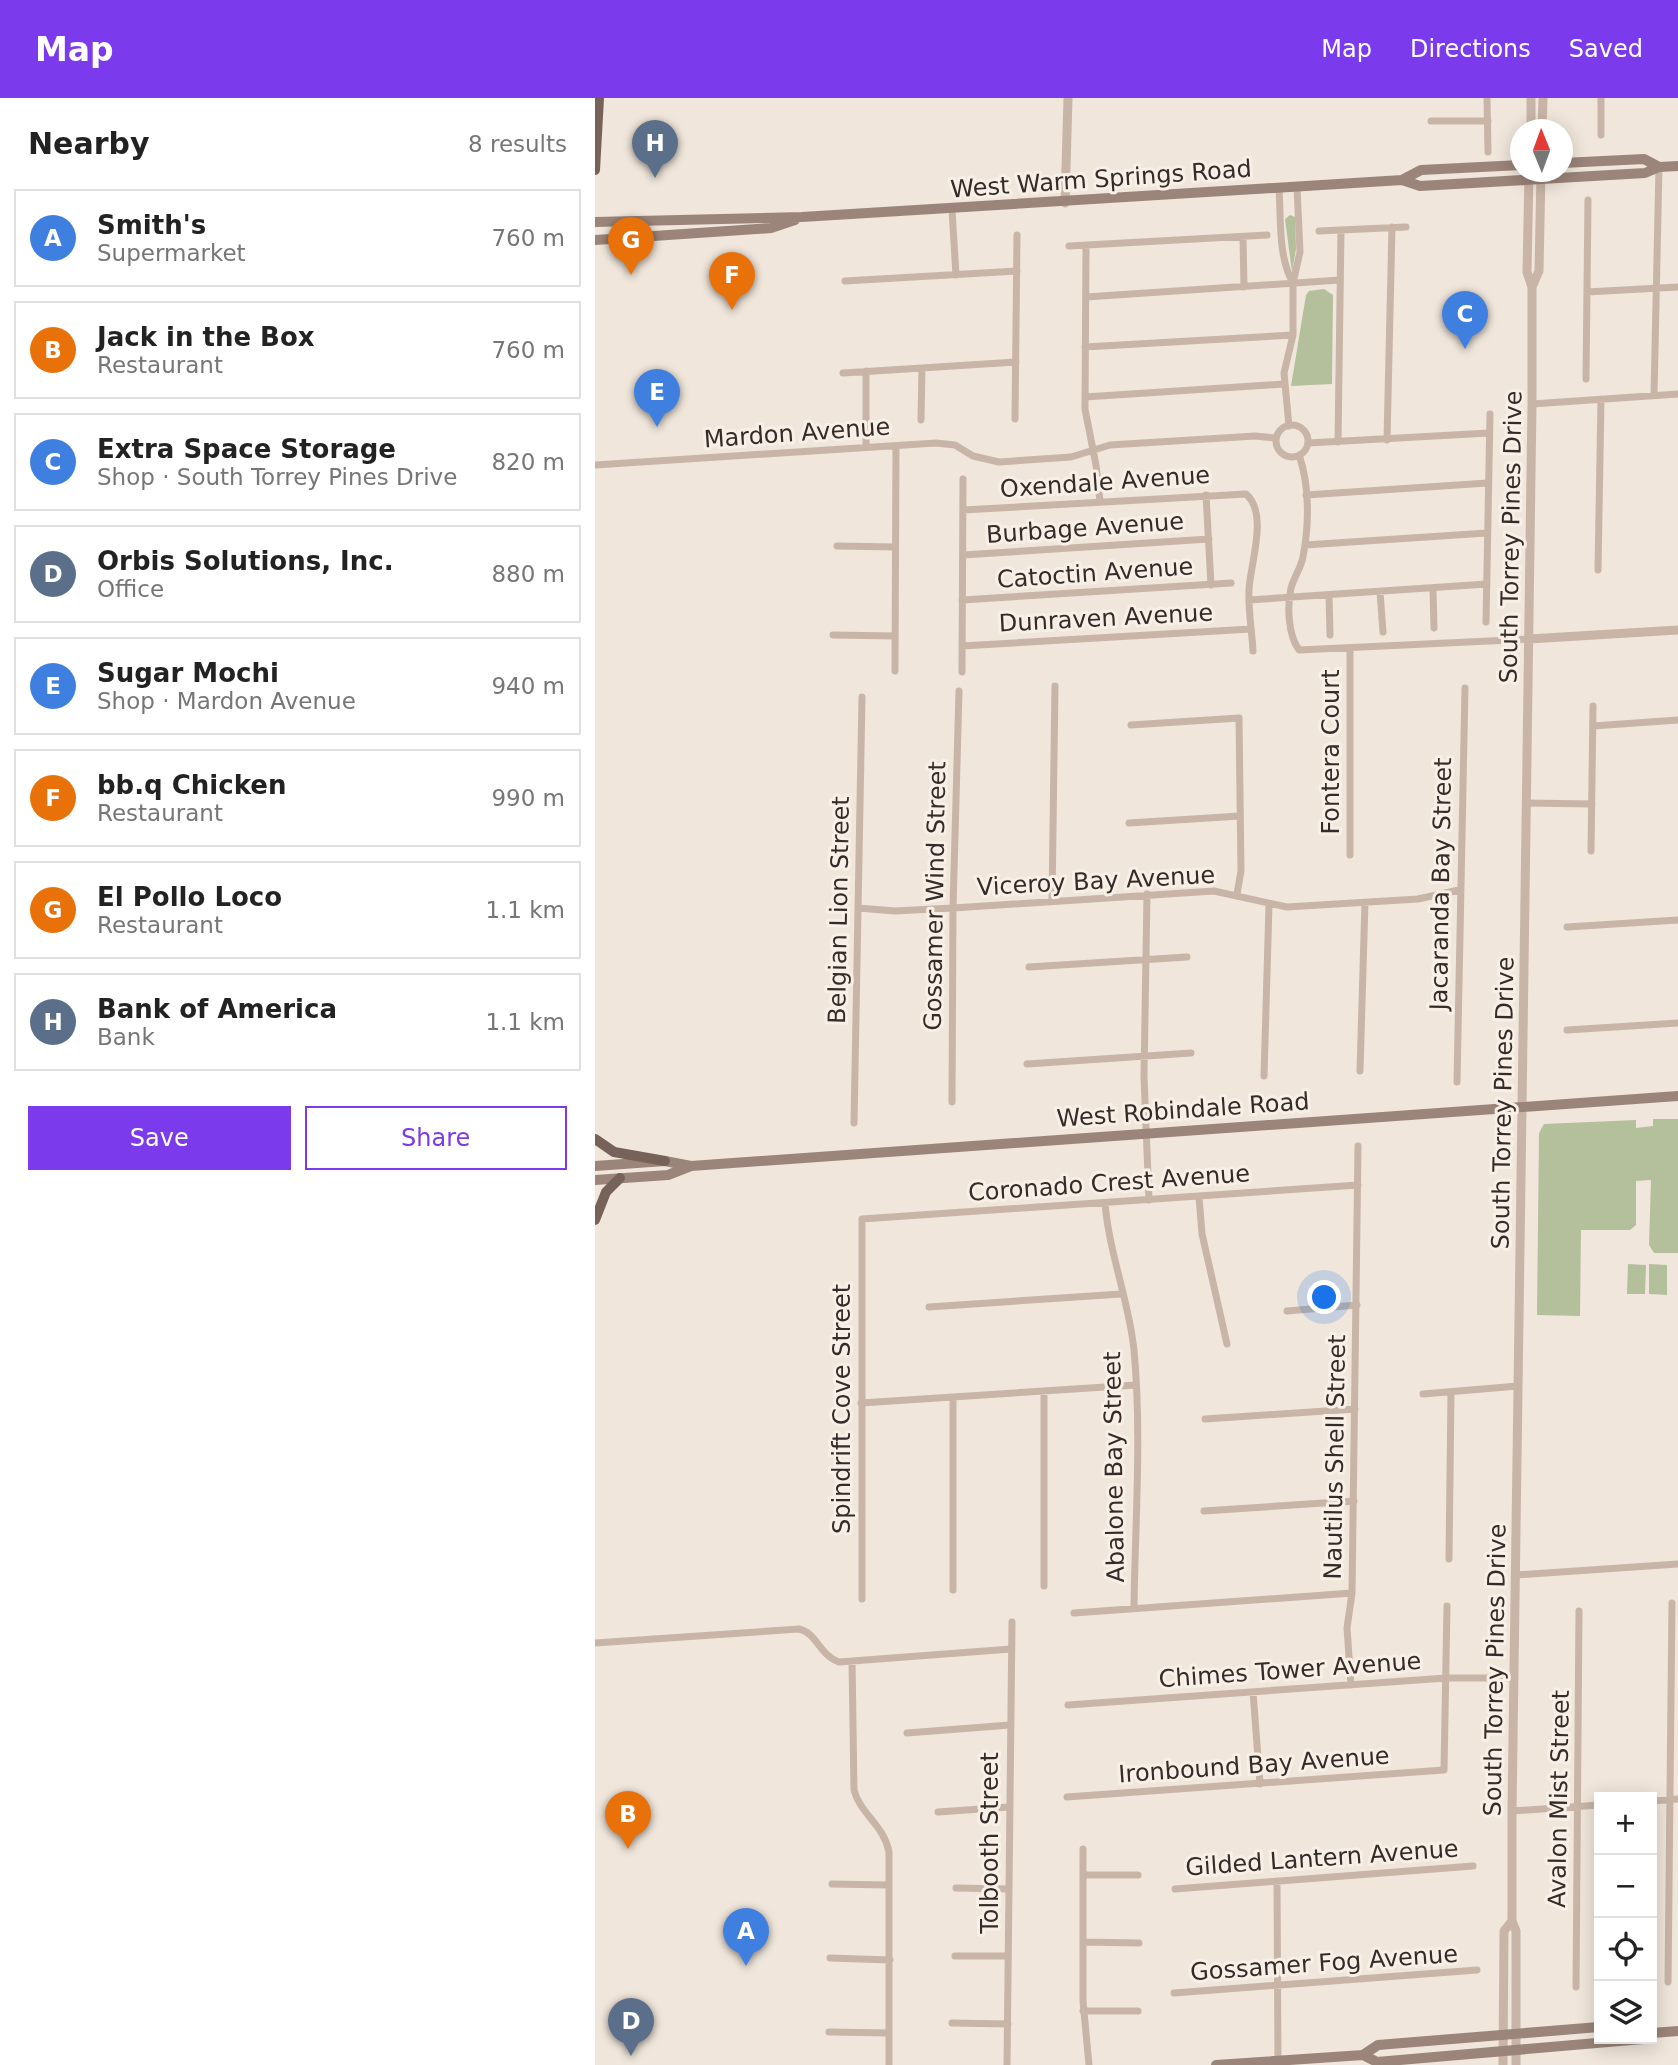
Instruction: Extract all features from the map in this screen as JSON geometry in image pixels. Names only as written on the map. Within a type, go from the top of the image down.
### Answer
[{"type":"main road","points":[[595,170],[599,98]]},
{"type":"main road","name":"West Warm Springs Road","points":[[1573,163],[1644,159],[1659,167]]},
{"type":"main road","name":"West Warm Springs Road","points":[[1402,180],[1421,170],[1510,166]]},
{"type":"main road","name":"West Warm Springs Road","points":[[1573,175],[1645,173],[1659,167],[1678,166]]},
{"type":"main road","name":"West Warm Springs Road","points":[[595,222],[802,217],[1065,203],[1402,180],[1420,186],[1510,178]]},
{"type":"main road","points":[[711,232],[720,223],[773,216]]},
{"type":"main road","name":"West Warm Springs Road","points":[[595,240],[771,228],[802,217]]},
{"type":"main road","name":"West Robindale Road","points":[[595,1166],[665,1161],[691,1166],[1678,1096]]},
{"type":"main road","points":[[595,1139],[603,1147],[620,1154],[665,1161]]},
{"type":"main road","name":"West Robindale Road","points":[[595,1180],[668,1174],[691,1166]]},
{"type":"main road","points":[[595,1220],[606,1192],[620,1178]]},
{"type":"main road","points":[[1364,2060],[1378,2045],[1594,2028]]},
{"type":"main road","points":[[1657,2033],[1678,2031]]},
{"type":"main road","points":[[1216,2065],[1364,2060],[1449,2061],[1503,2052],[1594,2044]]},
{"type":"street","points":[[1065,203],[1068,98]]},
{"type":"street","points":[[1487,98],[1488,152]]},
{"type":"street","points":[[1531,98],[1531,119]]},
{"type":"street","points":[[1542,119],[1543,98]]},
{"type":"street","points":[[1601,98],[1601,135]]},
{"type":"street","points":[[1431,121],[1488,121]]},
{"type":"street","points":[[1654,395],[1659,167]]},
{"type":"street","name":"South Torrey Pines Drive","points":[[1516,2065],[1516,1931],[1512,1921],[1512,1811],[1532,404],[1532,287],[1527,272],[1528,182]]},
{"type":"street","name":"South Torrey Pines Drive","points":[[1532,287],[1539,271],[1540,182]]},
{"type":"street","points":[[1289,426],[1284,384],[1293,335],[1293,283],[1300,252],[1297,187]]},
{"type":"street","points":[[1279,188],[1283,251],[1287,272],[1293,283]]},
{"type":"street","points":[[1586,379],[1588,200]]},
{"type":"street","points":[[952,209],[956,275]]},
{"type":"street","points":[[1319,231],[1406,227]]},
{"type":"street","points":[[1387,440],[1392,228]]},
{"type":"street","points":[[1338,443],[1341,230]]},
{"type":"street","points":[[1015,419],[1017,235]]},
{"type":"street","points":[[1069,246],[1267,235]]},
{"type":"street","points":[[1243,237],[1244,286]]},
{"type":"street","points":[[1086,247],[1085,397],[1100,501]]},
{"type":"street","points":[[845,281],[1017,271]]},
{"type":"street","points":[[1086,297],[1341,280]]},
{"type":"street","points":[[1587,292],[1678,287]]},
{"type":"street","points":[[1085,347],[1293,335]]},
{"type":"street","points":[[843,373],[1016,362]]},
{"type":"street","points":[[921,420],[922,368]]},
{"type":"street","points":[[866,371],[866,447]]},
{"type":"street","points":[[1085,397],[1284,384]]},
{"type":"street","points":[[1532,404],[1678,394]]},
{"type":"street","points":[[1598,570],[1601,398]]},
{"type":"street","points":[[1486,622],[1490,414]]},
{"type":"street","points":[[1299,456],[1289,457],[1280,452],[1276,438],[1281,430],[1289,426],[1303,429],[1308,443]]},
{"type":"street","points":[[1308,443],[1489,433]]},
{"type":"street","name":"Mardon Avenue","points":[[595,465],[946,443],[973,456],[999,462],[1071,457],[1123,444],[1255,436],[1276,438]]},
{"type":"street","points":[[1308,443],[1299,456],[1306,495],[1305,545],[1290,598],[1291,636],[1297,648],[1303,652],[1678,630]]},
{"type":"street","points":[[895,671],[896,446]]},
{"type":"street","points":[[962,673],[963,479]]},
{"type":"street","points":[[1306,495],[1488,483]]},
{"type":"street","name":"Oxendale Avenue","points":[[963,510],[1240,493],[1248,496],[1255,510],[1256,545],[1249,600]]},
{"type":"street","points":[[1206,495],[1211,585]]},
{"type":"street","points":[[1305,545],[1487,533]]},
{"type":"street","name":"Burbage Avenue","points":[[963,555],[1209,539]]},
{"type":"street","points":[[837,546],[895,547]]},
{"type":"street","name":"Catoctin Avenue","points":[[962,600],[1231,583]]},
{"type":"street","points":[[1253,651],[1249,600],[1487,584]]},
{"type":"street","points":[[1433,589],[1434,628]]},
{"type":"street","points":[[1380,592],[1383,632]]},
{"type":"street","points":[[1329,595],[1330,635]]},
{"type":"street","name":"Dunraven Avenue","points":[[962,646],[1251,629]]},
{"type":"street","points":[[833,635],[895,636]]},
{"type":"street","name":"Fontera Court","points":[[1350,649],[1350,855]]},
{"type":"street","points":[[1052,901],[1055,686]]},
{"type":"street","name":"Jacaranda Bay Street","points":[[1457,1082],[1465,688]]},
{"type":"street","name":"Gossamer Wind Street","points":[[952,1102],[953,908],[959,691]]},
{"type":"street","name":"Belgian Lion Street","points":[[854,1123],[862,697]]},
{"type":"street","points":[[1591,851],[1593,706]]},
{"type":"street","points":[[1131,725],[1239,718],[1241,871],[1237,894]]},
{"type":"street","points":[[1593,726],[1678,720]]},
{"type":"street","points":[[1526,803],[1592,804]]},
{"type":"street","points":[[1129,823],[1240,816]]},
{"type":"street","name":"Viceroy Bay Avenue","points":[[858,908],[895,911],[1214,891],[1237,894],[1269,905],[1417,898],[1459,890]]},
{"type":"street","points":[[1147,894],[1145,1135],[1149,1200]]},
{"type":"street","points":[[1360,1071],[1365,902]]},
{"type":"street","points":[[1264,1076],[1269,905]]},
{"type":"street","points":[[1567,927],[1678,920]]},
{"type":"street","points":[[1029,967],[1187,957]]},
{"type":"street","points":[[1567,1030],[1678,1023]]},
{"type":"street","points":[[1027,1063],[1191,1053]]},
{"type":"street","name":"Nautilus Shell Street","points":[[1351,1685],[1347,1628],[1352,1593],[1358,1146]]},
{"type":"street","name":"Coronado Crest Avenue","points":[[862,1219],[1358,1185]]},
{"type":"street","points":[[1199,1197],[1202,1234],[1227,1345]]},
{"type":"street","name":"Abalone Bay Street","points":[[1105,1203],[1108,1236],[1134,1347],[1134,1608]]},
{"type":"street","name":"Spindrift Cove Street","points":[[862,1219],[862,1599]]},
{"type":"street","points":[[929,1307],[1121,1294]]},
{"type":"street","points":[[1287,1311],[1357,1305]]},
{"type":"street","points":[[861,1403],[1136,1385]]},
{"type":"street","points":[[1423,1394],[1518,1386]]},
{"type":"street","points":[[1044,1391],[1044,1587]]},
{"type":"street","points":[[1449,1559],[1451,1392]]},
{"type":"street","points":[[953,1397],[954,1590]]},
{"type":"street","points":[[1205,1419],[1355,1409]]},
{"type":"street","points":[[1205,1511],[1354,1501]]},
{"type":"street","points":[[1515,1575],[1678,1564]]},
{"type":"street","points":[[1074,1613],[1352,1593]]},
{"type":"street","points":[[1668,1982],[1674,1800],[1672,1603]]},
{"type":"street","points":[[1446,1678],[1447,1606]]},
{"type":"street","name":"Avalon Mist Street","points":[[1576,1987],[1579,1611]]},
{"type":"street","name":"Tolbooth Street","points":[[1007,2065],[1012,1622]]},
{"type":"street","points":[[595,1643],[800,1629],[811,1634],[824,1654],[839,1662],[1011,1649]]},
{"type":"street","points":[[852,1661],[854,1790],[860,1805],[877,1822],[888,1844],[889,2065]]},
{"type":"street","name":"Chimes Tower Avenue","points":[[1068,1705],[1446,1678],[1514,1678]]},
{"type":"street","name":"Ironbound Bay Avenue","points":[[1067,1797],[1444,1770],[1446,1678]]},
{"type":"street","points":[[1253,1692],[1260,1784]]},
{"type":"street","points":[[907,1733],[1010,1725]]},
{"type":"street","points":[[1512,1811],[1594,1805]]},
{"type":"street","points":[[938,1812],[1009,1807]]},
{"type":"street","points":[[1083,1849],[1083,2011],[1089,2065]]},
{"type":"street","name":"Gilded Lantern Avenue","points":[[1175,1889],[1473,1866]]},
{"type":"street","points":[[1083,1875],[1138,1875]]},
{"type":"street","points":[[1277,1881],[1278,2063]]},
{"type":"street","points":[[831,1884],[889,1885]]},
{"type":"street","points":[[956,1888],[1008,1889]]},
{"type":"street","name":"South Torrey Pines Drive","points":[[1503,2065],[1504,1931],[1512,1921]]},
{"type":"street","points":[[1083,1942],[1139,1943]]},
{"type":"street","points":[[955,1956],[1008,1955]]},
{"type":"street","points":[[830,1958],[890,1960]]},
{"type":"street","name":"Gossamer Fog Avenue","points":[[1174,1993],[1477,1970]]},
{"type":"street","points":[[1083,2011],[1138,2011]]},
{"type":"street","points":[[952,2023],[1008,2024]]},
{"type":"street","points":[[829,2032],[889,2033]]},
{"type":"green space","points":[[1290,215],[1295,217],[1296,249],[1292,272],[1285,219]]},
{"type":"green space","points":[[1324,289],[1333,295],[1332,384],[1291,386],[1306,295],[1309,291]]},
{"type":"green space","points":[[1653,1119],[1678,1119],[1678,1253],[1654,1253],[1649,1245],[1651,1180],[1636,1181],[1636,1225],[1630,1230],[1581,1230],[1580,1316],[1537,1315],[1539,1133],[1544,1124],[1636,1120],[1636,1128],[1653,1126]]},
{"type":"green space","points":[[1628,1264],[1646,1265],[1645,1294],[1627,1294]]},
{"type":"green space","points":[[1649,1264],[1667,1265],[1667,1295],[1649,1294]]},
{"type":"place","name":"Bank of America","points":[[655,178]]},
{"type":"place","name":"El Pollo Loco","points":[[631,275]]},
{"type":"place","name":"bb.q Chicken","points":[[732,310]]},
{"type":"place","name":"Extra Space Storage","points":[[1465,349]]},
{"type":"place","name":"Sugar Mochi","points":[[657,427]]},
{"type":"place","name":"Jack in the Box","points":[[628,1849]]},
{"type":"place","name":"Smith's","points":[[746,1966]]},
{"type":"place","name":"Orbis Solutions, Inc.","points":[[631,2056]]}]
